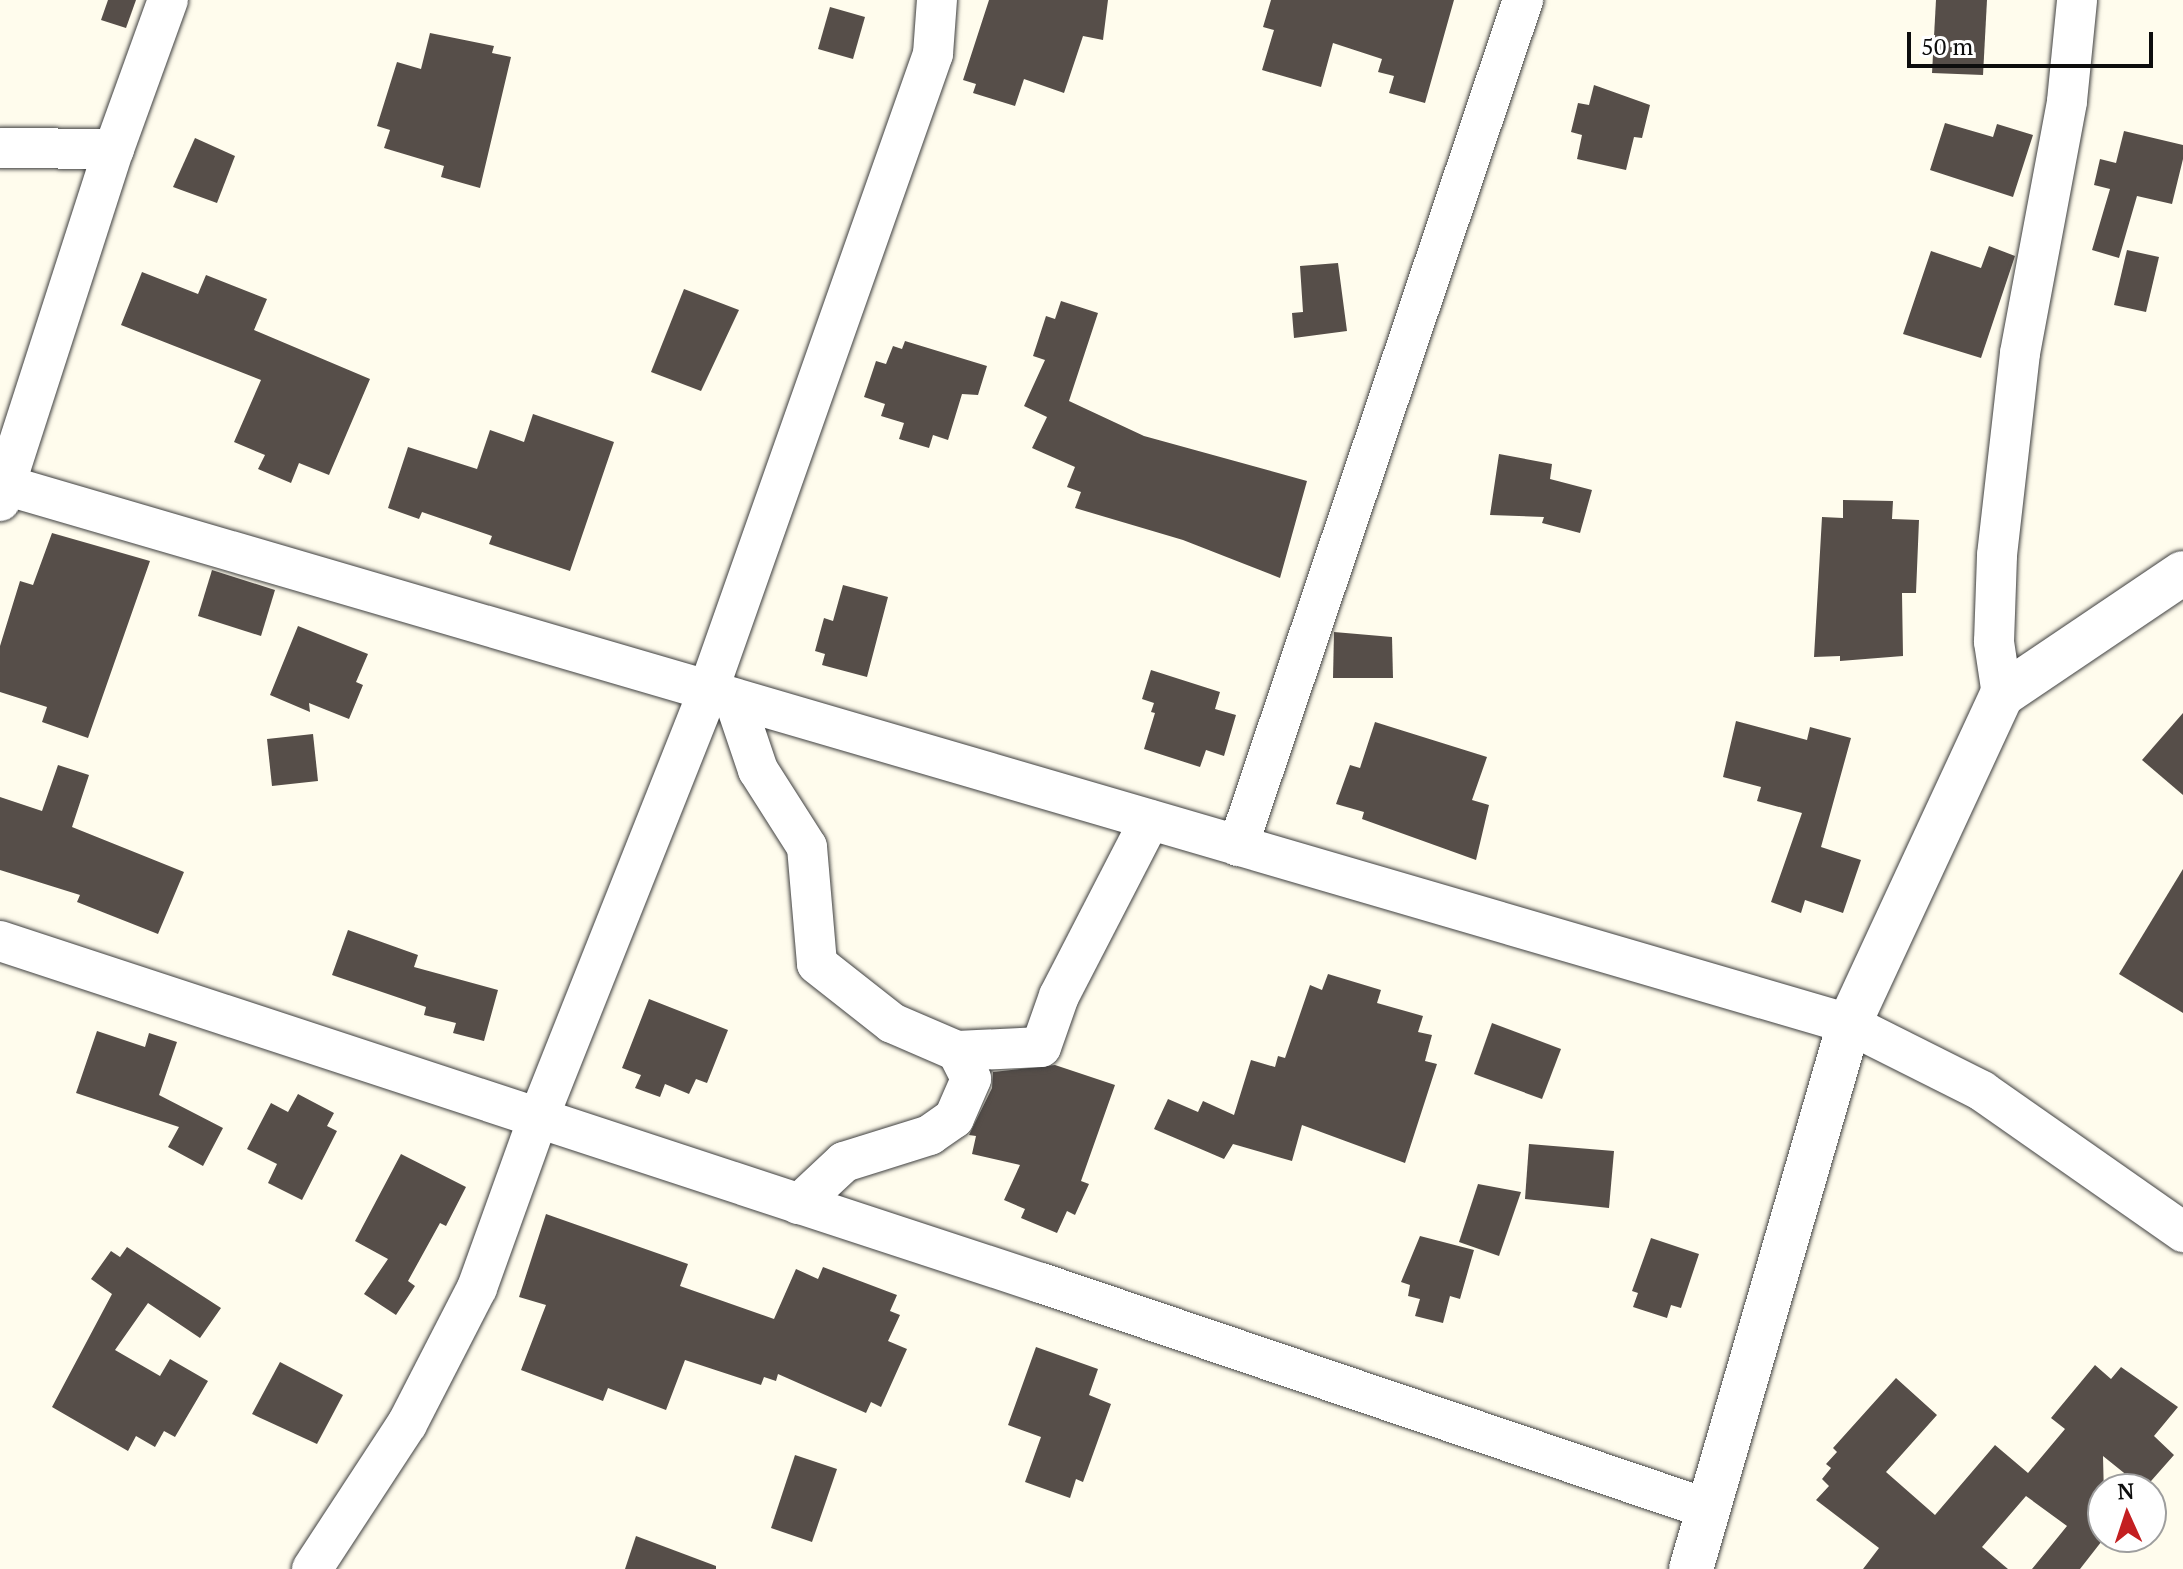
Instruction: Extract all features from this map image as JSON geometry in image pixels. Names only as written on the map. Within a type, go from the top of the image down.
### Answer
[{"type":"street","points":[[168,0],[114,149],[3,493],[721,695],[1849,1024],[1982,1091],[2183,1232]]},
{"type":"street","points":[[312,1569],[407,1424],[470,1301],[538,1119],[721,695],[933,54],[937,0]]},
{"type":"street","points":[[1238,846],[1523,0]]},
{"type":"street","points":[[2002,695],[1994,642],[1997,555],[2020,353],[2067,101],[2077,0]]},
{"type":"street","points":[[0,148],[114,149]]},
{"type":"street","points":[[1691,1569],[1849,1024],[2002,695],[2183,573]]},
{"type":"street","points":[[721,695],[758,770],[807,847],[817,964],[892,1023],[957,1051],[1041,1047],[1059,996],[1150,820]]},
{"type":"street","points":[[0,941],[799,1204],[1708,1509]]},
{"type":"street","points":[[799,1204],[844,1162],[930,1135],[954,1118],[971,1079],[957,1051]]},
{"type":"building","points":[[108,0],[136,0],[126,28],[101,20]]},
{"type":"building","points":[[989,0],[1108,0],[1103,40],[1083,36],[1064,93],[1024,79],[1015,106],[973,93],[976,84],[963,80]]},
{"type":"building","points":[[1271,0],[1454,0],[1425,103],[1389,93],[1394,76],[1378,72],[1382,59],[1333,43],[1321,87],[1262,70],[1274,30],[1263,27]]},
{"type":"building","points":[[1936,0],[1987,0],[1983,75],[1932,73]]},
{"type":"building","points":[[830,7],[865,17],[853,59],[818,49]]},
{"type":"building","points":[[430,33],[494,46],[492,53],[511,57],[480,188],[441,177],[444,166],[384,148],[390,130],[377,126],[397,62],[421,69]]},
{"type":"building","points":[[1594,85],[1650,105],[1642,138],[1634,137],[1626,170],[1577,159],[1582,135],[1571,132],[1578,103],[1589,105]]},
{"type":"building","points":[[1945,123],[1993,137],[1997,124],[2033,135],[2013,197],[1930,170]]},
{"type":"building","points":[[2124,131],[2183,145],[2183,159],[2172,204],[2137,196],[2119,258],[2092,250],[2110,189],[2094,185],[2100,159],[2116,163]]},
{"type":"building","points":[[195,138],[235,156],[217,203],[173,187]]},
{"type":"building","points":[[1989,246],[2015,256],[1981,358],[1903,334],[1931,251],[1981,268]]},
{"type":"building","points":[[2127,250],[2159,257],[2146,312],[2114,305]]},
{"type":"building","points":[[1338,263],[1347,331],[1294,338],[1292,313],[1303,312],[1300,266]]},
{"type":"building","points":[[142,272],[198,294],[206,275],[267,299],[254,330],[370,379],[329,475],[299,463],[291,483],[258,469],[265,455],[234,442],[261,380],[121,325]]},
{"type":"building","points":[[684,289],[739,310],[701,391],[651,372]]},
{"type":"building","points":[[1061,301],[1098,313],[1069,401],[1144,436],[1307,481],[1280,578],[1183,540],[1075,508],[1081,492],[1067,487],[1075,467],[1032,448],[1047,417],[1024,406],[1045,360],[1033,356],[1046,316],[1055,319]]},
{"type":"building","points":[[905,341],[987,366],[978,395],[962,394],[948,440],[933,435],[929,448],[899,439],[904,423],[881,416],[885,404],[864,397],[876,361],[886,364],[893,346],[902,349]]},
{"type":"building","points":[[533,414],[614,442],[570,571],[489,544],[492,536],[422,512],[419,519],[388,508],[408,447],[477,469],[490,430],[524,442]]},
{"type":"building","points":[[1499,454],[1552,464],[1550,479],[1592,490],[1580,533],[1542,523],[1544,517],[1490,515]]},
{"type":"building","points":[[1843,500],[1893,501],[1892,519],[1919,520],[1916,593],[1902,593],[1903,656],[1840,661],[1840,656],[1814,657],[1822,517],[1843,518]]},
{"type":"building","points":[[52,533],[150,561],[88,738],[42,722],[47,707],[0,692],[0,646],[20,581],[33,585]]},
{"type":"building","points":[[212,570],[275,590],[261,636],[198,616]]},
{"type":"building","points":[[843,585],[888,597],[867,677],[822,665],[825,654],[815,651],[824,618],[833,621]]},
{"type":"building","points":[[298,626],[368,654],[356,682],[363,685],[349,719],[309,703],[310,712],[270,695]]},
{"type":"building","points":[[1334,632],[1392,637],[1393,678],[1333,678]]},
{"type":"building","points":[[1151,670],[1220,692],[1215,709],[1236,715],[1224,756],[1206,750],[1200,767],[1144,749],[1155,713],[1151,712],[1154,703],[1142,699]]},
{"type":"building","points":[[2183,713],[2183,795],[2142,760]]},
{"type":"building","points":[[1736,721],[1807,740],[1810,727],[1851,738],[1821,847],[1861,860],[1843,913],[1805,900],[1801,913],[1771,902],[1802,813],[1757,801],[1761,787],[1723,777]]},
{"type":"building","points":[[1375,722],[1487,757],[1472,800],[1489,805],[1476,860],[1362,819],[1364,812],[1336,804],[1350,765],[1360,768]]},
{"type":"building","points":[[313,734],[318,781],[272,786],[267,739]]},
{"type":"building","points":[[58,765],[89,775],[72,827],[184,872],[158,934],[77,902],[80,895],[0,870],[0,797],[42,811]]},
{"type":"building","points":[[2183,869],[2183,1013],[2119,974]]},
{"type":"building","points":[[348,930],[418,955],[414,967],[498,990],[484,1041],[453,1033],[456,1023],[424,1015],[426,1007],[332,975]]},
{"type":"building","points":[[1328,974],[1381,990],[1377,1003],[1423,1016],[1418,1032],[1432,1035],[1425,1061],[1437,1064],[1405,1163],[1302,1125],[1292,1161],[1233,1144],[1224,1159],[1154,1129],[1168,1099],[1198,1112],[1203,1101],[1234,1115],[1251,1060],[1275,1067],[1278,1056],[1285,1058],[1310,985],[1322,990]]},
{"type":"building","points":[[649,999],[728,1030],[707,1083],[696,1079],[689,1094],[665,1084],[660,1097],[635,1088],[641,1075],[622,1068]]},
{"type":"building","points":[[1492,1023],[1561,1049],[1542,1099],[1474,1074]]},
{"type":"building","points":[[97,1031],[145,1047],[149,1033],[177,1042],[159,1095],[223,1128],[203,1166],[168,1147],[179,1127],[76,1093]]},
{"type":"building","points":[[1055,1065],[1115,1085],[1081,1181],[1089,1184],[1075,1215],[1067,1211],[1057,1233],[1021,1218],[1025,1209],[1004,1200],[1020,1165],[972,1154],[976,1136],[969,1135],[992,1088],[993,1072]]},
{"type":"building","points":[[298,1094],[334,1113],[327,1126],[337,1131],[302,1200],[268,1183],[277,1164],[247,1149],[271,1103],[288,1112]]},
{"type":"building","points":[[1529,1144],[1614,1151],[1609,1208],[1525,1199]]},
{"type":"building","points":[[401,1154],[466,1187],[446,1226],[440,1223],[408,1281],[415,1286],[396,1315],[364,1294],[388,1259],[355,1241]]},
{"type":"building","points":[[1478,1184],[1521,1192],[1499,1256],[1459,1242]]},
{"type":"building","points":[[546,1214],[688,1264],[680,1286],[774,1319],[796,1269],[818,1279],[823,1267],[897,1295],[890,1311],[900,1315],[888,1341],[907,1349],[881,1407],[871,1402],[866,1413],[778,1374],[776,1381],[764,1377],[761,1385],[685,1360],[666,1410],[608,1388],[603,1401],[521,1370],[546,1305],[519,1297]]},
{"type":"building","points":[[1420,1236],[1474,1250],[1460,1299],[1450,1296],[1443,1323],[1415,1316],[1420,1299],[1408,1296],[1410,1285],[1401,1282]]},
{"type":"building","points":[[1651,1238],[1699,1254],[1681,1308],[1671,1305],[1667,1318],[1633,1307],[1638,1293],[1632,1291]]},
{"type":"building","points":[[127,1247],[221,1308],[200,1338],[148,1303],[115,1350],[160,1376],[170,1359],[208,1381],[175,1437],[164,1431],[155,1447],[136,1436],[128,1451],[52,1407],[112,1294],[91,1279],[111,1251],[120,1257]]},
{"type":"building","points":[[1036,1347],[1098,1369],[1089,1395],[1111,1404],[1083,1482],[1076,1479],[1070,1498],[1025,1482],[1041,1437],[1008,1425]]},
{"type":"building","points":[[280,1362],[343,1395],[317,1444],[252,1414]]},
{"type":"building","points":[[2095,1365],[2111,1379],[2121,1367],[2178,1407],[2154,1436],[2174,1455],[2158,1473],[2124,1473],[2103,1456],[2103,1473],[2087,1473],[2087,1553],[2092,1553],[2080,1569],[2032,1569],[2067,1526],[2026,1496],[1982,1547],[2008,1569],[1863,1569],[1879,1548],[1816,1500],[1829,1486],[1822,1479],[1831,1468],[1826,1464],[1837,1452],[1833,1448],[1896,1378],[1937,1415],[1886,1472],[1935,1515],[1995,1445],[2028,1473],[2065,1429],[2051,1418]]},
{"type":"building","points":[[795,1455],[837,1469],[812,1542],[771,1528]]},
{"type":"building","points":[[636,1536],[716,1566],[716,1569],[625,1569]]}]
